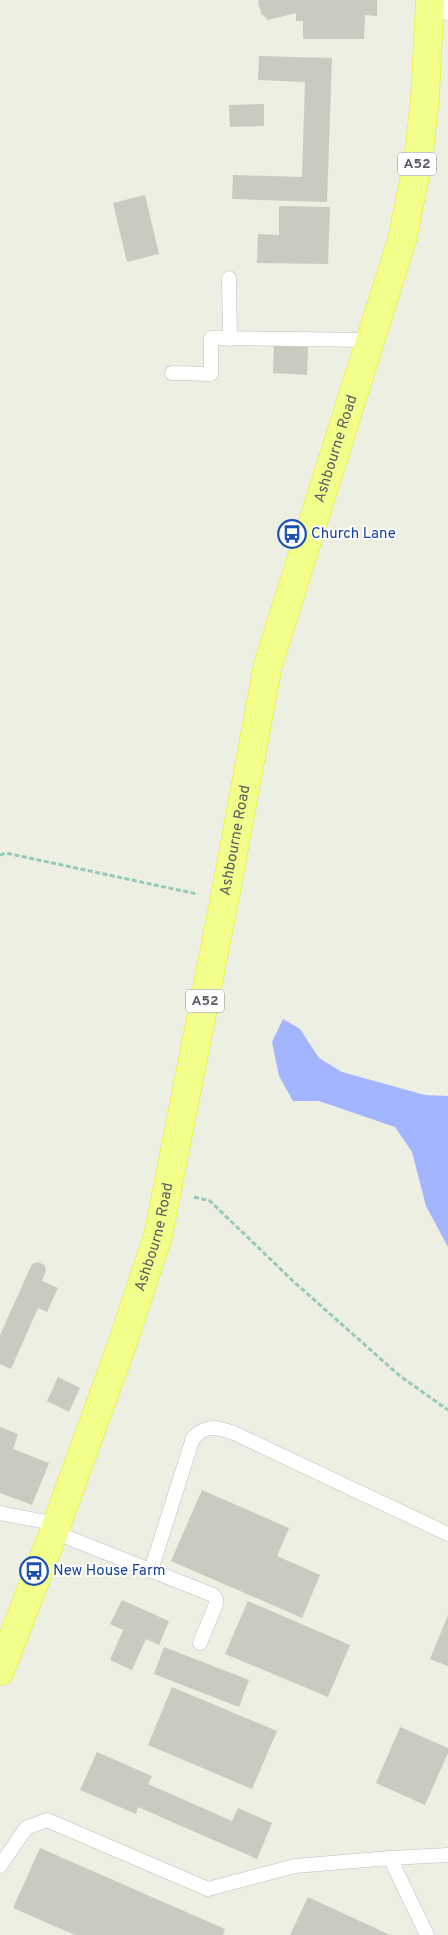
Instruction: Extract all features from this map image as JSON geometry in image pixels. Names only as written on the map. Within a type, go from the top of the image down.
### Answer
[{"type":"highway","name":"Ashbourne Road","points":[[0,1671],[123,1342],[158,1236],[224,902],[268,665],[402,240],[418,161],[436,3]]},
{"type":"lane","points":[[229,278],[230,339]]},
{"type":"lane","points":[[172,373],[211,374],[211,338],[371,340]]},
{"type":"lane","points":[[151,1570],[193,1438],[201,1430],[216,1427],[234,1432],[448,1534]]},
{"type":"lane","points":[[0,1513],[55,1528],[213,1595],[216,1599],[216,1604],[200,1643]]},
{"type":"lane","points":[[0,1866],[26,1828],[47,1820],[208,1889],[295,1866],[448,1855]]},
{"type":"lane","points":[[390,1858],[427,1935]]},
{"type":"path","points":[[0,855],[6,853],[197,894],[224,902]]},
{"type":"path","points":[[168,1188],[210,1201],[293,1281],[400,1376],[448,1410]]},
{"type":"water","points":[[283,1019],[300,1029],[319,1058],[342,1072],[425,1095],[448,1096],[448,1247],[426,1206],[412,1152],[395,1127],[319,1101],[293,1101],[279,1076],[272,1042]]},
{"type":"building","points":[[259,0],[377,0],[377,16],[365,15],[364,39],[303,39],[303,21],[296,21],[296,13],[268,20],[261,13]]},
{"type":"building","points":[[259,56],[332,58],[327,202],[232,199],[233,175],[302,177],[305,82],[258,80]]},
{"type":"building","points":[[264,104],[264,126],[230,127],[229,105]]},
{"type":"building","points":[[145,195],[159,254],[127,262],[113,203]]},
{"type":"building","points":[[279,206],[330,207],[328,264],[257,263],[258,234],[279,235]]},
{"type":"building","points":[[274,346],[308,347],[307,375],[273,373]]},
{"type":"building","points":[[38,1262],[44,1265],[46,1270],[42,1281],[58,1288],[47,1312],[38,1308],[11,1369],[0,1364],[0,1335],[32,1264]]},
{"type":"building","points":[[58,1377],[80,1388],[69,1412],[47,1401]]},
{"type":"building","points":[[0,1427],[18,1434],[13,1449],[49,1463],[32,1505],[0,1493]]},
{"type":"building","points":[[202,1490],[289,1528],[277,1556],[320,1575],[302,1618],[171,1561]]},
{"type":"building","points":[[122,1600],[169,1621],[159,1645],[146,1639],[132,1670],[110,1660],[123,1630],[110,1624]]},
{"type":"building","points":[[248,1601],[350,1645],[328,1697],[225,1654]]},
{"type":"building","points":[[448,1615],[448,1666],[430,1659]]},
{"type":"building","points":[[164,1647],[249,1680],[239,1707],[154,1674]]},
{"type":"building","points":[[172,1687],[277,1731],[252,1789],[148,1745]]},
{"type":"building","points":[[400,1727],[448,1748],[448,1753],[425,1805],[376,1783]]},
{"type":"building","points":[[97,1752],[152,1776],[148,1784],[232,1821],[238,1808],[272,1823],[257,1859],[138,1807],[136,1814],[80,1790]]},
{"type":"building","points":[[40,1848],[225,1929],[223,1935],[75,1935],[13,1908]]},
{"type":"building","points":[[308,1897],[390,1935],[290,1935]]},
{"type":"place","name":"Church Lane","points":[[292,534]]},
{"type":"place","name":"New House Farm","points":[[34,1571]]}]
